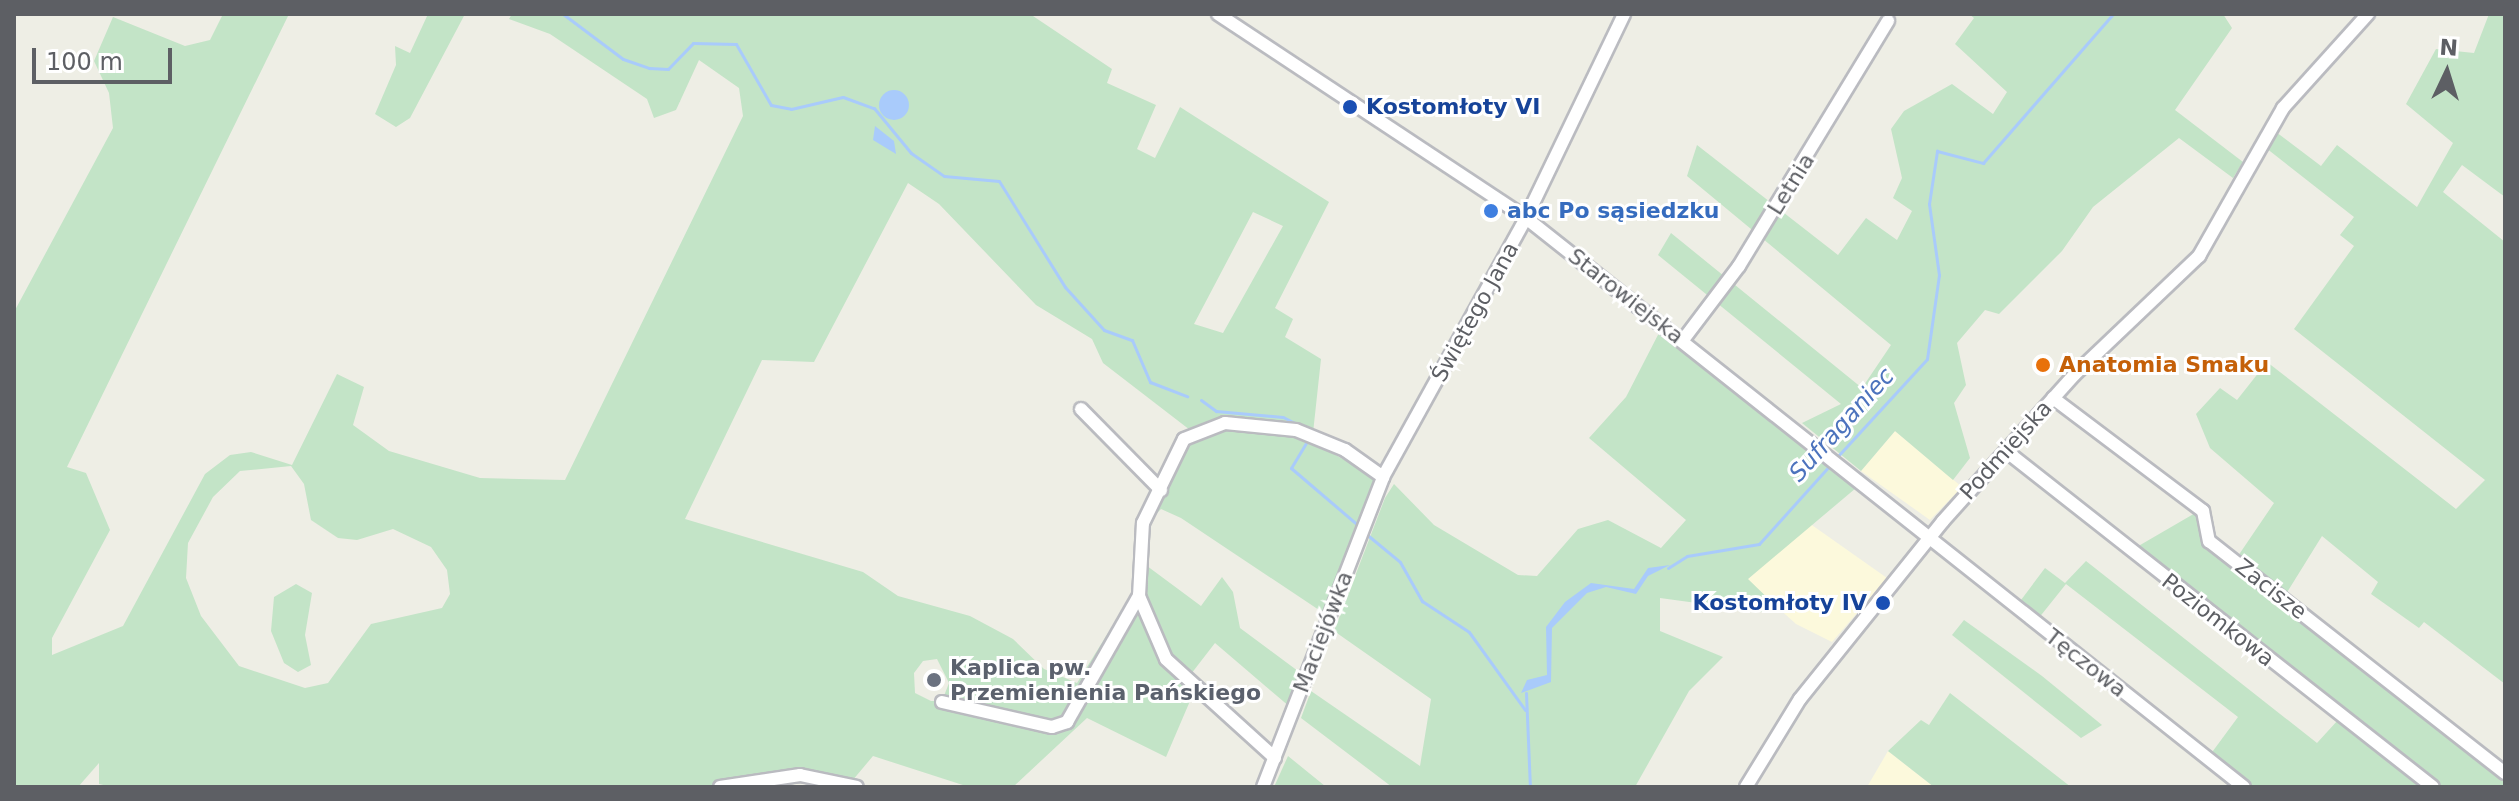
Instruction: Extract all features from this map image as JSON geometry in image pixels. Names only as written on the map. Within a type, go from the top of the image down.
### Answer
[{"type":"street","name":"Starowiejska","points":[[1218,14],[1526,218],[1931,536]]},
{"type":"street","name":"Świętego Jana","points":[[1383,477],[1526,218],[1624,14]]},
{"type":"street","name":"Podmiejska","points":[[1746,787],[1800,699],[1931,536],[2053,398],[2199,256],[2283,108],[2368,14]]},
{"type":"street","name":"Letnia","points":[[1683,340],[1739,266],[1888,21]]},
{"type":"street","name":"Zacisze","points":[[2053,398],[2203,511],[2209,541],[2505,773]]},
{"type":"street","points":[[1081,409],[1161,490]]},
{"type":"street","points":[[1275,758],[1166,659],[1139,596],[1138,540],[1184,439],[1201,428],[1253,423],[1310,435],[1383,477]]},
{"type":"street","name":"Poziomkowa","points":[[2006,451],[2433,787]]},
{"type":"street","name":"Maciejówka","points":[[1263,787],[1383,477]]},
{"type":"street","name":"Tęczowa","points":[[1931,536],[2244,787]]},
{"type":"street","points":[[942,702],[1052,727],[1067,722],[1139,596]]},
{"type":"street","points":[[720,787],[790,775],[857,787]]},
{"type":"shaded area","points":[[1895,431],[1962,487],[1930,520],[1861,471]]},
{"type":"shaded area","points":[[1809,523],[1887,578],[1832,642],[1796,624],[1747,580]]},
{"type":"shaded area","points":[[1888,751],[1934,787],[1867,787]]},
{"type":"green space","points":[[223,14],[289,14],[67,467],[86,473],[110,530],[52,638],[52,655],[123,626],[205,474],[230,455],[251,452],[292,465],[337,374],[364,387],[353,425],[389,451],[480,478],[565,480],[743,116],[739,88],[699,60],[676,110],[654,118],[647,99],[550,34],[509,19],[512,14],[1030,14],[1112,69],[1107,83],[1156,105],[1137,149],[1155,158],[1180,107],[1329,202],[1275,308],[1293,319],[1285,337],[1321,359],[1313,433],[1244,418],[1190,430],[1103,363],[1092,339],[1036,305],[939,204],[908,183],[814,362],[762,360],[685,519],[863,572],[898,596],[970,616],[1013,639],[1044,669],[1077,683],[1108,633],[1111,639],[1136,610],[1160,653],[1196,687],[1166,757],[1087,718],[1013,787],[969,787],[873,756],[852,781],[761,775],[711,787],[112,787],[99,784],[99,763],[78,787],[14,787],[14,312],[113,128],[109,93],[94,61],[113,17],[185,46],[210,40]],"holes":[[[1253,212],[1283,226],[1223,333],[1194,324]],[[291,466],[304,484],[311,520],[338,538],[357,540],[393,529],[431,547],[447,570],[450,594],[442,608],[371,624],[328,683],[305,688],[239,666],[201,616],[186,578],[188,543],[213,497],[240,471]],[[937,659],[949,683],[942,701],[931,701],[915,693],[914,673],[923,661]]]},
{"type":"green space","points":[[428,14],[465,14],[410,118],[396,127],[375,114],[396,65],[395,46],[410,53]]},
{"type":"green space","points":[[1969,14],[2223,14],[2232,28],[2175,110],[2243,162],[2233,178],[2179,138],[2093,207],[2062,251],[1999,314],[1985,310],[1957,343],[1966,385],[1954,403],[1970,458],[1953,480],[1895,431],[1861,471],[1802,423],[1841,404],[1658,255],[1671,233],[1862,388],[1891,345],[1687,176],[1697,145],[1838,255],[1866,218],[1897,240],[1912,211],[1893,198],[1902,178],[1891,129],[1904,111],[1952,84],[1993,114],[2007,92],[1955,44],[1974,18]]},
{"type":"green space","points":[[2489,14],[2505,14],[2505,197],[2462,165],[2443,192],[2505,242],[2505,684],[2424,622],[2419,628],[2371,594],[2378,582],[2322,536],[2286,594],[2238,556],[2274,503],[2210,448],[2196,414],[2220,388],[2237,400],[2267,362],[2456,509],[2485,480],[2294,329],[2354,246],[2340,235],[2354,217],[2266,148],[2276,132],[2321,166],[2337,145],[2417,207],[2453,143],[2406,104],[2436,49],[2474,53]]},
{"type":"green space","points":[[1661,329],[1856,488],[1748,579],[1778,608],[1770,613],[1660,598],[1660,631],[1723,657],[1689,691],[1635,787],[1392,787],[1301,718],[1311,691],[1420,766],[1431,699],[1334,631],[1385,498],[1394,484],[1434,525],[1518,575],[1537,576],[1578,529],[1608,520],[1661,548],[1686,520],[1589,438],[1626,397]]},
{"type":"green space","points":[[1226,427],[1296,433],[1377,478],[1325,614],[1181,518],[1161,509],[1146,524],[1187,442]]},
{"type":"green space","points":[[2197,512],[2205,545],[2505,779],[2505,787],[2441,787],[2135,548]]},
{"type":"green space","points":[[1139,560],[1201,606],[1222,577],[1233,592],[1240,628],[1302,674],[1290,707],[1215,643],[1191,674],[1170,659],[1144,600]]},
{"type":"green space","points":[[2086,561],[2317,743],[2338,720],[2424,787],[2251,787],[2210,755],[2238,717],[2066,584],[2038,619],[2018,604],[2045,568],[2065,583]]},
{"type":"green space","points":[[296,584],[312,593],[305,635],[311,665],[298,672],[284,663],[271,631],[274,597]]},
{"type":"green space","points":[[1964,620],[2042,676],[2102,725],[2081,738],[1952,635]]},
{"type":"green space","points":[[1950,693],[2071,787],[1934,787],[1888,751],[1921,720],[1929,725]]},
{"type":"green space","points":[[1288,756],[1325,786],[1327,787],[1274,787]]},
{"type":"water","points":[[894,90],[905,94],[909,105],[905,116],[894,120],[883,116],[879,105],[883,94]]},
{"type":"water","points":[[875,126],[894,141],[896,154],[873,140]]},
{"type":"water","points":[[1670,565],[1648,576],[1636,594],[1606,587],[1587,593],[1552,628],[1551,682],[1521,693],[1527,680],[1547,675],[1546,627],[1565,602],[1591,583],[1634,589],[1648,568]]},
{"type":"waterway","points":[[563,14],[623,59],[649,68],[668,69],[693,43],[736,44],[771,105],[791,109],[843,97],[874,108],[911,153],[944,176],[999,181],[1065,287],[1104,330],[1132,340],[1150,382],[1187,396]]},
{"type":"waterway","name":"Sufraganiec","points":[[1837,457],[1927,359],[1939,275],[1929,204],[1937,151],[1983,163],[2113,14]]},
{"type":"waterway","points":[[1201,400],[1216,411],[1283,417],[1303,427]]},
{"type":"waterway","points":[[1309,438],[1291,468],[1360,527]]},
{"type":"waterway","name":"Sufraganiec","points":[[1668,568],[1687,556],[1759,544],[1832,463]]},
{"type":"waterway","points":[[1365,533],[1400,562],[1422,601],[1469,632],[1525,710]]},
{"type":"waterway","name":"Sufraganiec","points":[[1526,693],[1530,787]]},
{"type":"place","name":"Kostomłoty VI","points":[[1350,107]]},
{"type":"place","name":"abc Po sąsiedzku","points":[[1491,211]]},
{"type":"place","name":"Anatomia Smaku","points":[[2043,365]]},
{"type":"place","name":"Kostomłoty IV","points":[[1883,603]]},
{"type":"place","name":"Kaplica pw. Przemienienia Pańskiego","points":[[934,680]]}]
